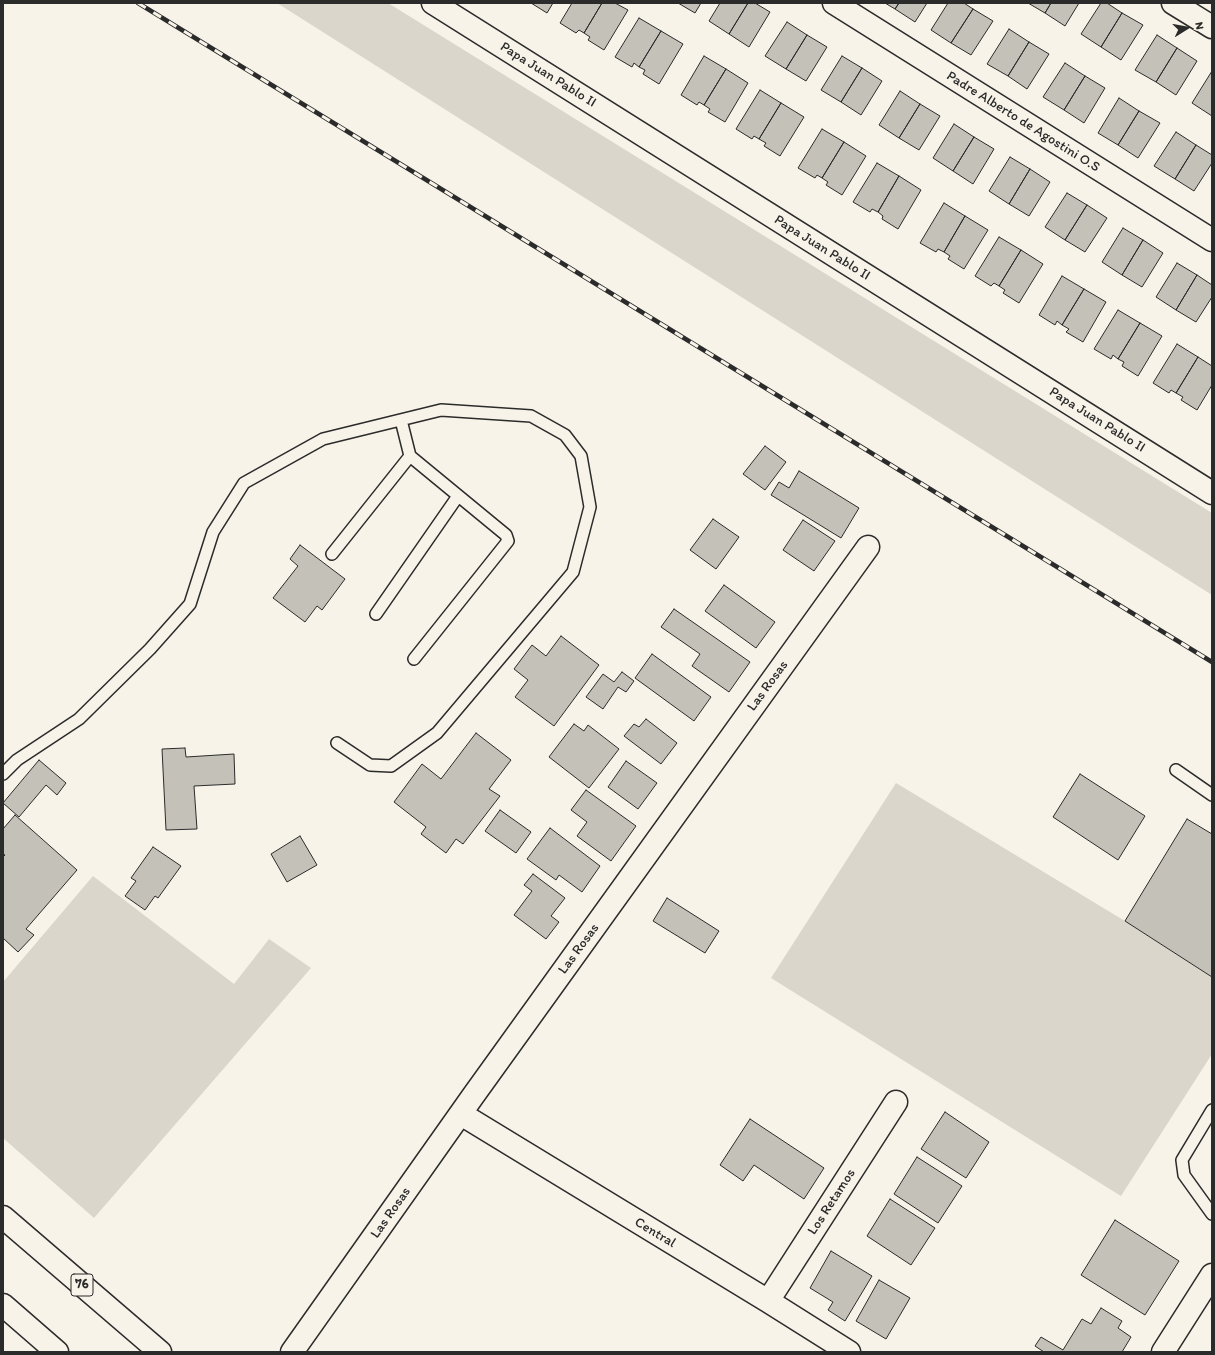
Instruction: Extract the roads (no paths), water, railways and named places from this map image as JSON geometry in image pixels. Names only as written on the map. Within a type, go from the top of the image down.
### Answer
[{"type":"street","name":"Papa Juan Pablo II","points":[[433,3],[1212,493]]},
{"type":"street","name":"Padre Alberto de Agostini O.S","points":[[834,3],[1212,240]]},
{"type":"street","points":[[1173,3],[1212,27]]},
{"type":"street","name":"Las Rosas","points":[[292,1352],[868,547]]},
{"type":"street","name":"Los Retamos","points":[[768,1301],[896,1102]]},
{"type":"street","name":"Central","points":[[461,1114],[849,1352]]},
{"type":"street","name":"76","points":[[3,1217],[160,1352]]},
{"type":"street","points":[[1162,1352],[1212,1275]]},
{"type":"street","points":[[3,1305],[57,1352]]},
{"type":"lane","points":[[3,774],[17,760],[79,719],[150,649],[190,604],[213,532],[244,483],[323,439],[441,410],[530,416],[565,435],[581,456],[590,507],[572,572],[437,733],[391,766],[370,765],[337,744]]},
{"type":"lane","points":[[401,420],[410,456],[506,535],[508,541],[414,659]]},
{"type":"lane","points":[[332,554],[410,456]]},
{"type":"lane","points":[[376,614],[458,496]]},
{"type":"lane","points":[[1176,770],[1212,795]]},
{"type":"lane","points":[[1212,1110],[1182,1160],[1184,1175],[1212,1214]]},
{"type":"railway","points":[[138,3],[1212,662]]}]
